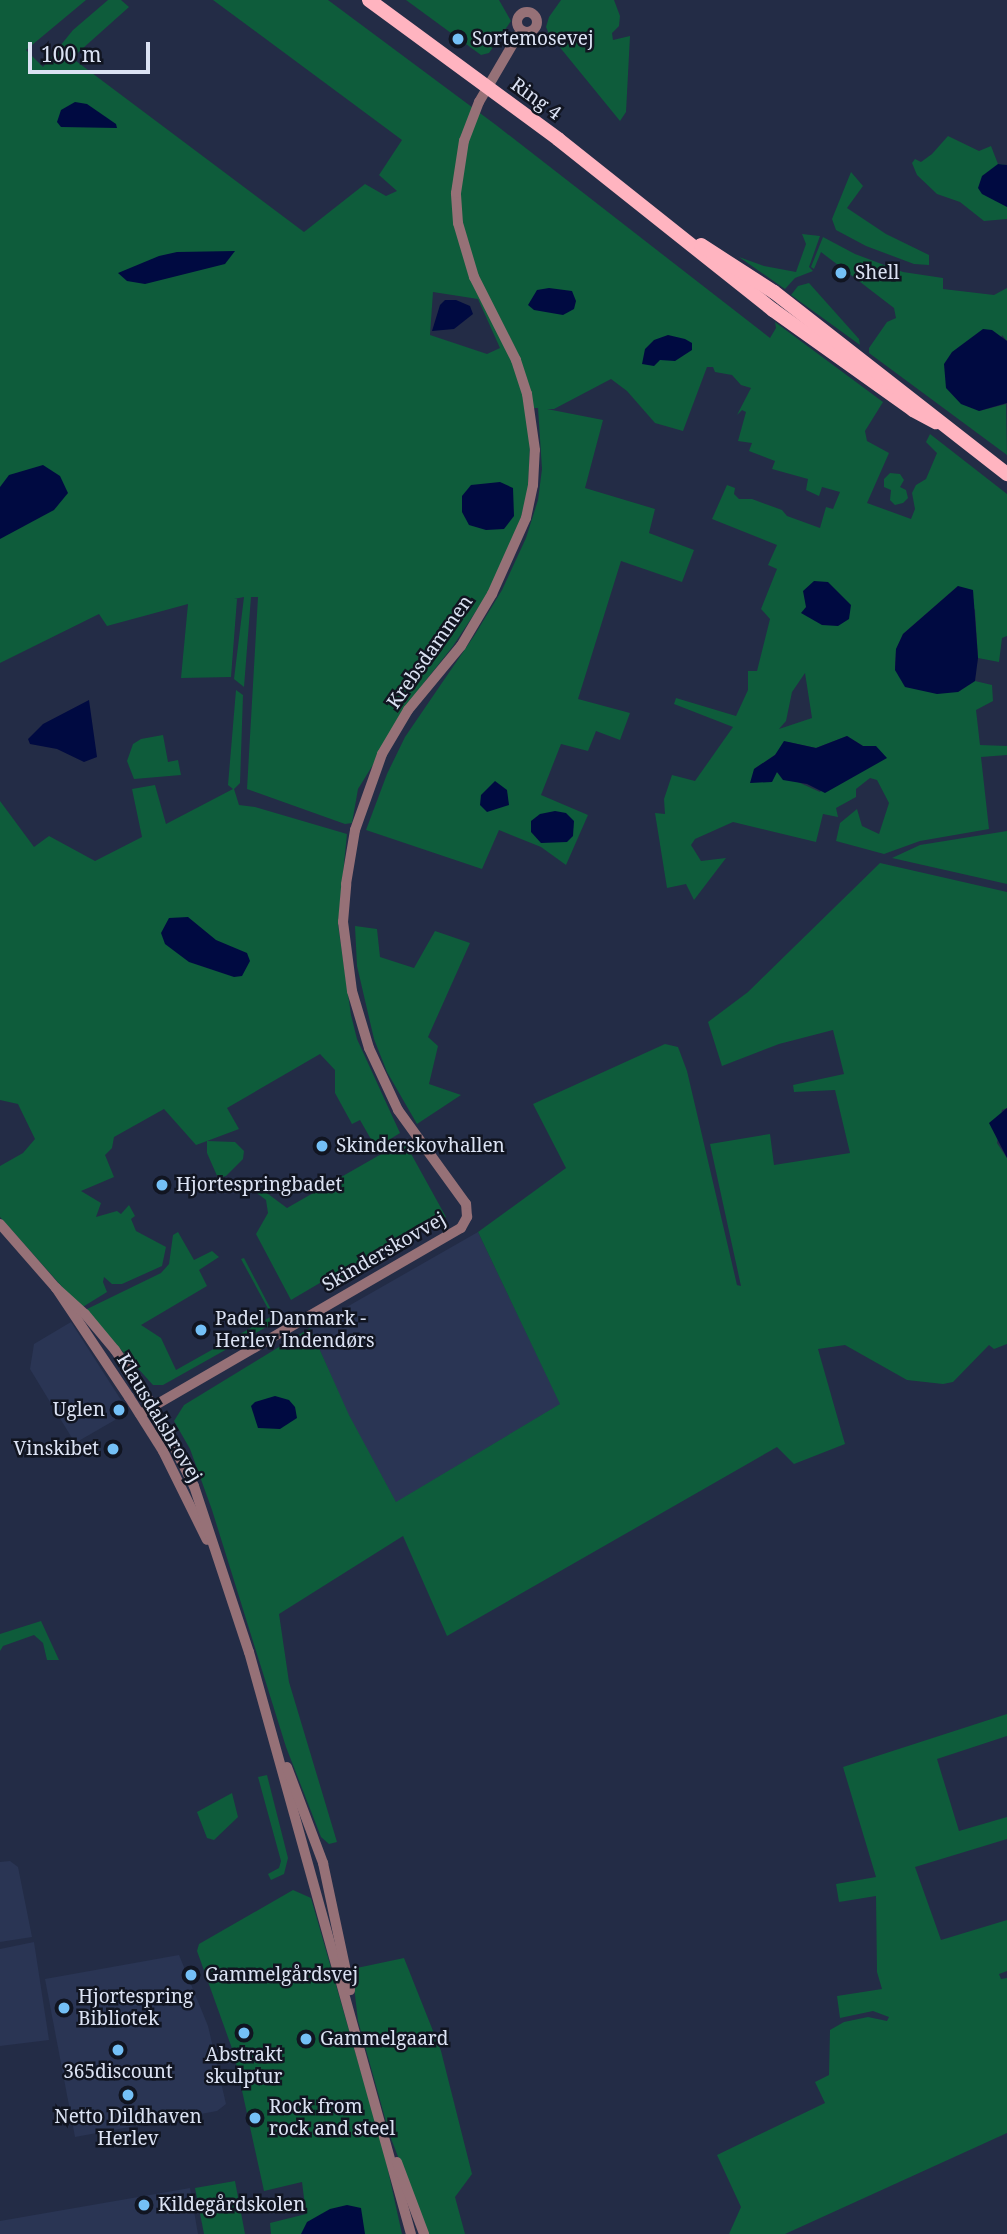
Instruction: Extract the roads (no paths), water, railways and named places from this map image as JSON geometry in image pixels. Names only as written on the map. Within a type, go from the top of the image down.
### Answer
[{"type":"main road","name":"Ring 4","points":[[369,0],[679,232],[726,258],[774,292],[909,395],[936,422],[1007,474]]},
{"type":"street","points":[[488,88],[522,30]]},
{"type":"street","name":"Krebsdammen","points":[[453,1186],[398,1110],[369,1048],[352,991],[343,922],[355,830],[382,754],[408,710],[461,646],[492,594],[526,518],[533,485],[535,450],[527,394],[516,360],[474,277],[458,223],[456,193],[464,141],[488,88]]},
{"type":"street","name":"Skinderskovvej","points":[[140,1415],[461,1228],[467,1210],[453,1186]]},
{"type":"street","name":"Klausdalsbrovej","points":[[0,1224],[56,1288],[85,1314],[115,1350],[153,1406],[194,1486],[275,1739],[296,1786],[323,1863],[345,1957],[356,2028],[411,2234]]},
{"type":"street","name":"Klausdalsbrovej","points":[[56,1288],[140,1415],[191,1506],[221,1572]]},
{"type":"street","name":"Klausdalsbrovej","points":[[387,2140],[424,2234]]},
{"type":"place","name":"Sortemosevej","points":[[458,39]]},
{"type":"place","name":"Shell","points":[[841,273]]},
{"type":"place","name":"Skinderskovhallen","points":[[322,1146]]},
{"type":"place","name":"Hjortespringbadet","points":[[162,1185]]},
{"type":"place","name":"Padel Danmark - Herlev Indendørs","points":[[201,1330]]},
{"type":"place","name":"Uglen","points":[[119,1410]]},
{"type":"place","name":"Vinskibet","points":[[113,1449]]},
{"type":"place","name":"Gammelgårdsvej","points":[[191,1975]]},
{"type":"place","name":"Hjortespring Bibliotek","points":[[64,2008]]},
{"type":"place","name":"Abstrakt skulptur","points":[[244,2033]]},
{"type":"place","name":"Gammelgaard","points":[[306,2039]]},
{"type":"place","name":"365discount","points":[[118,2050]]},
{"type":"place","name":"Netto Dildhaven Herlev","points":[[128,2095]]},
{"type":"place","name":"Rock from rock and steel","points":[[255,2118]]},
{"type":"place","name":"Kildegårdskolen","points":[[144,2205]]}]
